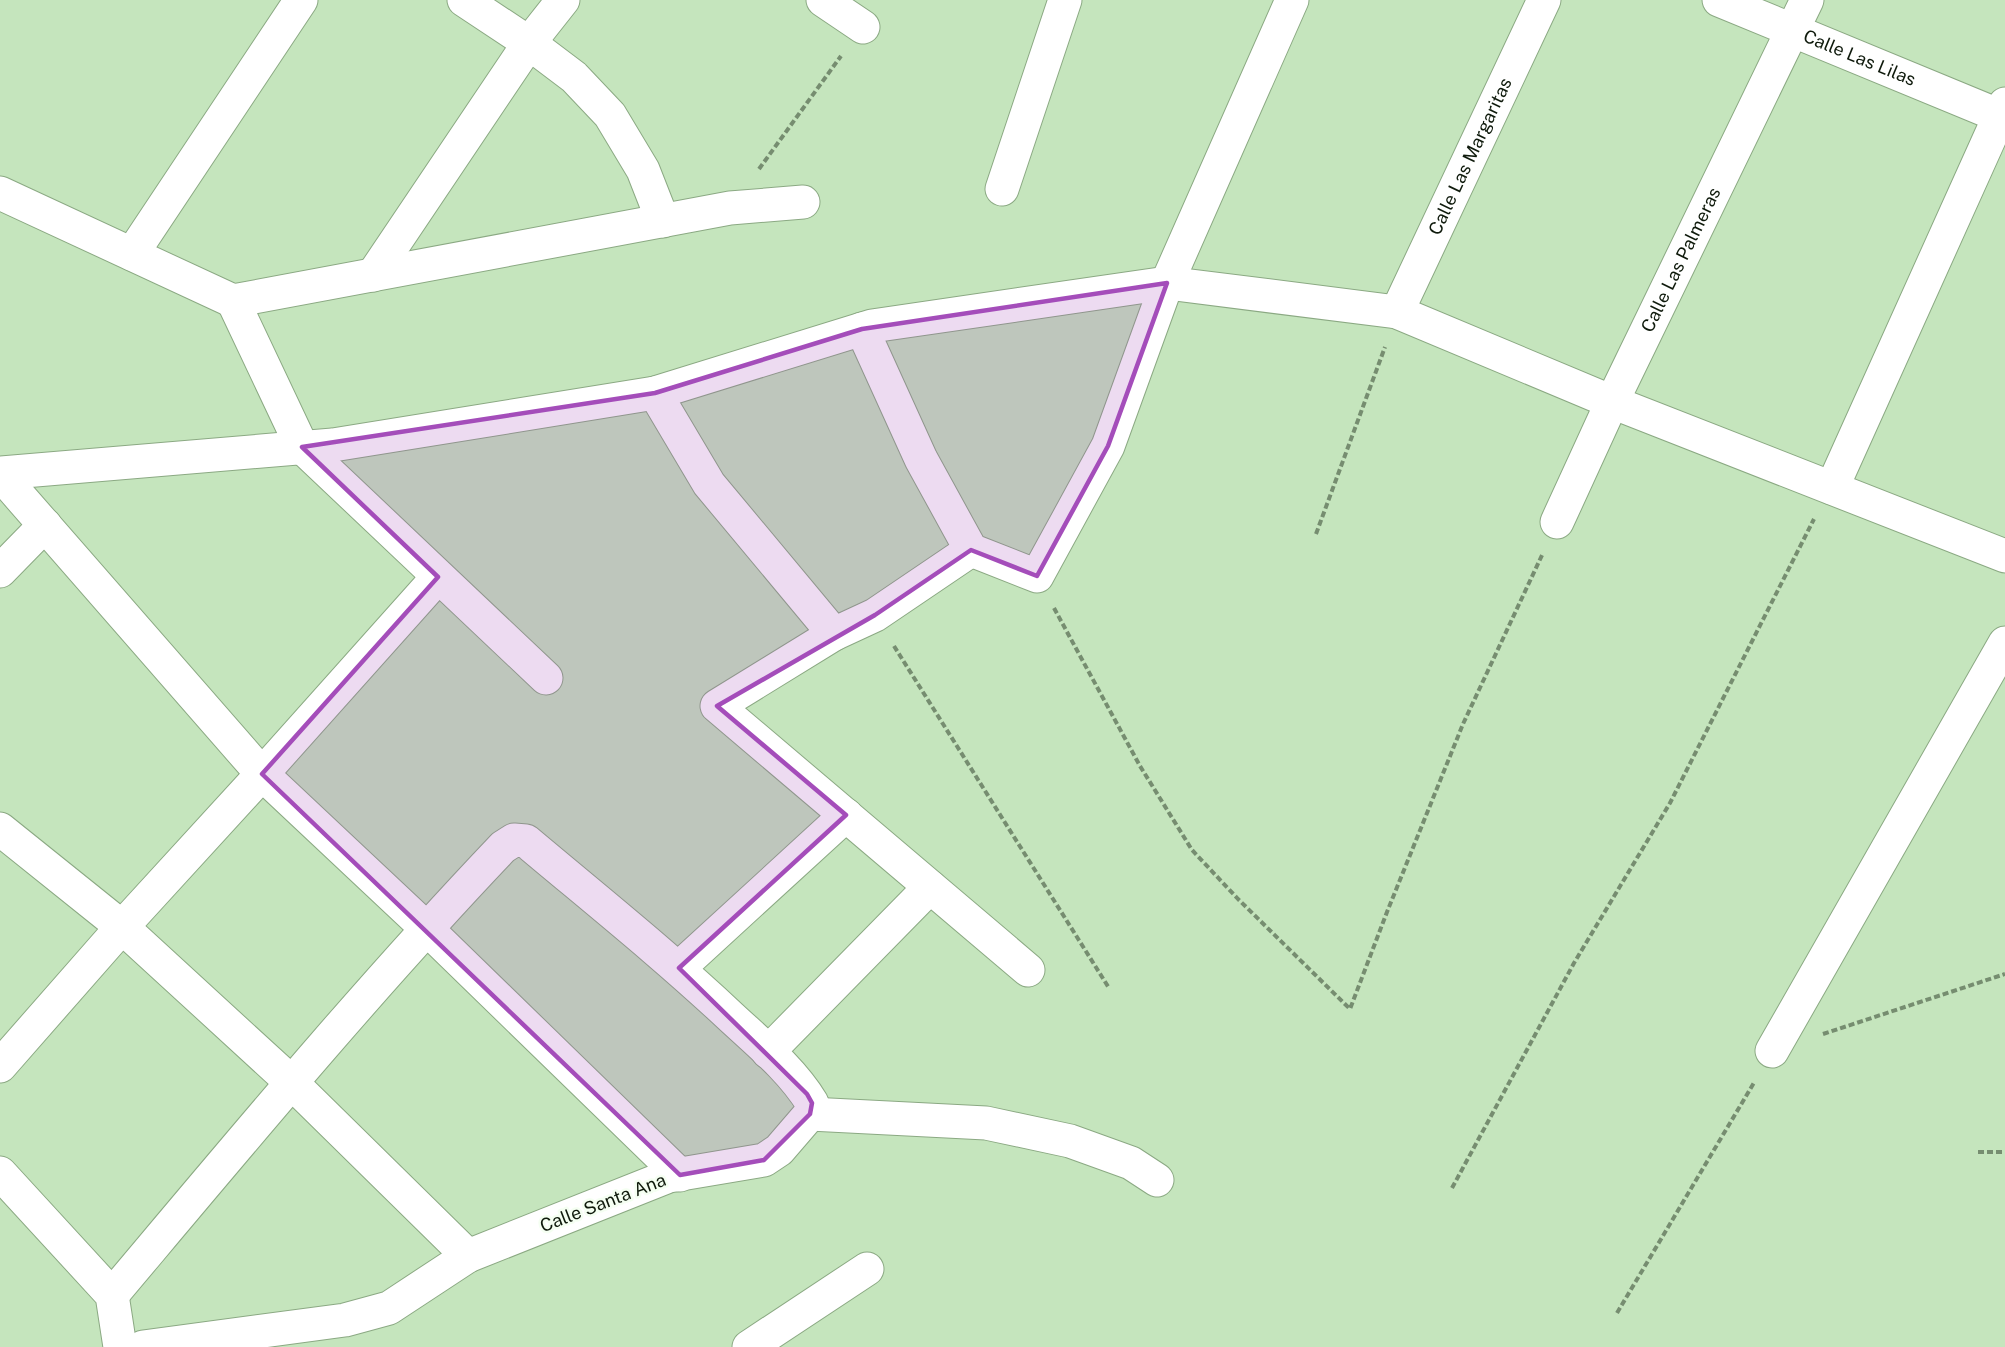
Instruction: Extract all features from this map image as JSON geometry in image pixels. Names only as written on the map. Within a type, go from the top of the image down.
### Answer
[{"type":"street","points":[[132,254],[301,0]]},
{"type":"street","points":[[464,0],[530,43],[574,77],[610,115],[643,170],[663,221]]},
{"type":"street","points":[[373,275],[530,43],[563,0]]},
{"type":"street","points":[[823,0],[862,27]]},
{"type":"street","points":[[1002,189],[1065,0]]},
{"type":"street","points":[[862,329],[921,459],[971,550],[1037,576],[1108,446],[1167,283],[1292,0]]},
{"type":"street","name":"Calle Las Margaritas","points":[[1397,312],[1545,0]]},
{"type":"street","name":"Calle Las Lilas","points":[[1719,0],[2003,112]]},
{"type":"street","name":"Calle Las Palmeras","points":[[1557,522],[1612,402],[1807,0]]},
{"type":"street","points":[[1832,488],[2003,112]]},
{"type":"street","points":[[0,193],[233,301],[730,208],[803,202]]},
{"type":"street","points":[[0,473],[333,445],[655,393],[862,329],[935,316],[1167,283],[1397,312],[1612,402],[2005,556]]},
{"type":"street","points":[[233,301],[302,447],[546,678]]},
{"type":"street","points":[[655,393],[709,484],[834,634]]},
{"type":"street","points":[[0,473],[262,774],[426,927],[680,1175]]},
{"type":"street","points":[[0,571],[45,525]]},
{"type":"street","points":[[971,550],[875,615],[834,634],[717,706],[1028,970]]},
{"type":"street","points":[[0,1066],[438,576]]},
{"type":"street","points":[[1772,1051],[2005,643]]},
{"type":"street","points":[[679,968],[846,815]]},
{"type":"street","points":[[0,829],[122,927],[291,1082],[468,1256]]},
{"type":"street","points":[[112,1295],[291,1082],[426,927],[503,847],[514,840],[526,841],[679,968],[768,1052],[807,1094],[812,1103],[810,1114],[986,1123],[1070,1141],[1131,1163],[1157,1180]]},
{"type":"street","points":[[768,1052],[930,888]]},
{"type":"street","name":"Calle Santa Ana","points":[[143,1347],[345,1320],[389,1308],[468,1256],[669,1176],[764,1160],[779,1150],[810,1114]]},
{"type":"street","points":[[0,1173],[112,1295],[120,1347]]},
{"type":"street","points":[[749,1347],[867,1269]]},
{"type":"path","points":[[730,208],[862,27]]},
{"type":"path","points":[[1316,534],[1382,355]]},
{"type":"path","points":[[1452,1188],[1574,963],[1670,803],[1806,533]]},
{"type":"path","points":[[1037,576],[1140,766],[1192,850],[1238,899],[1350,1009],[1463,724],[1539,562]]},
{"type":"path","points":[[875,615],[1108,988]]},
{"type":"path","points":[[1617,1313],[1772,1051],[2005,974]]},
{"type":"path","points":[[1978,1152],[2005,1152]]},
{"type":"highlighted area","points":[[1167,283],[1108,446],[1037,576],[971,550],[875,615],[717,706],[846,815],[679,968],[807,1094],[812,1103],[810,1114],[764,1160],[680,1175],[262,774],[438,577],[302,447],[655,393],[862,329]]}]
